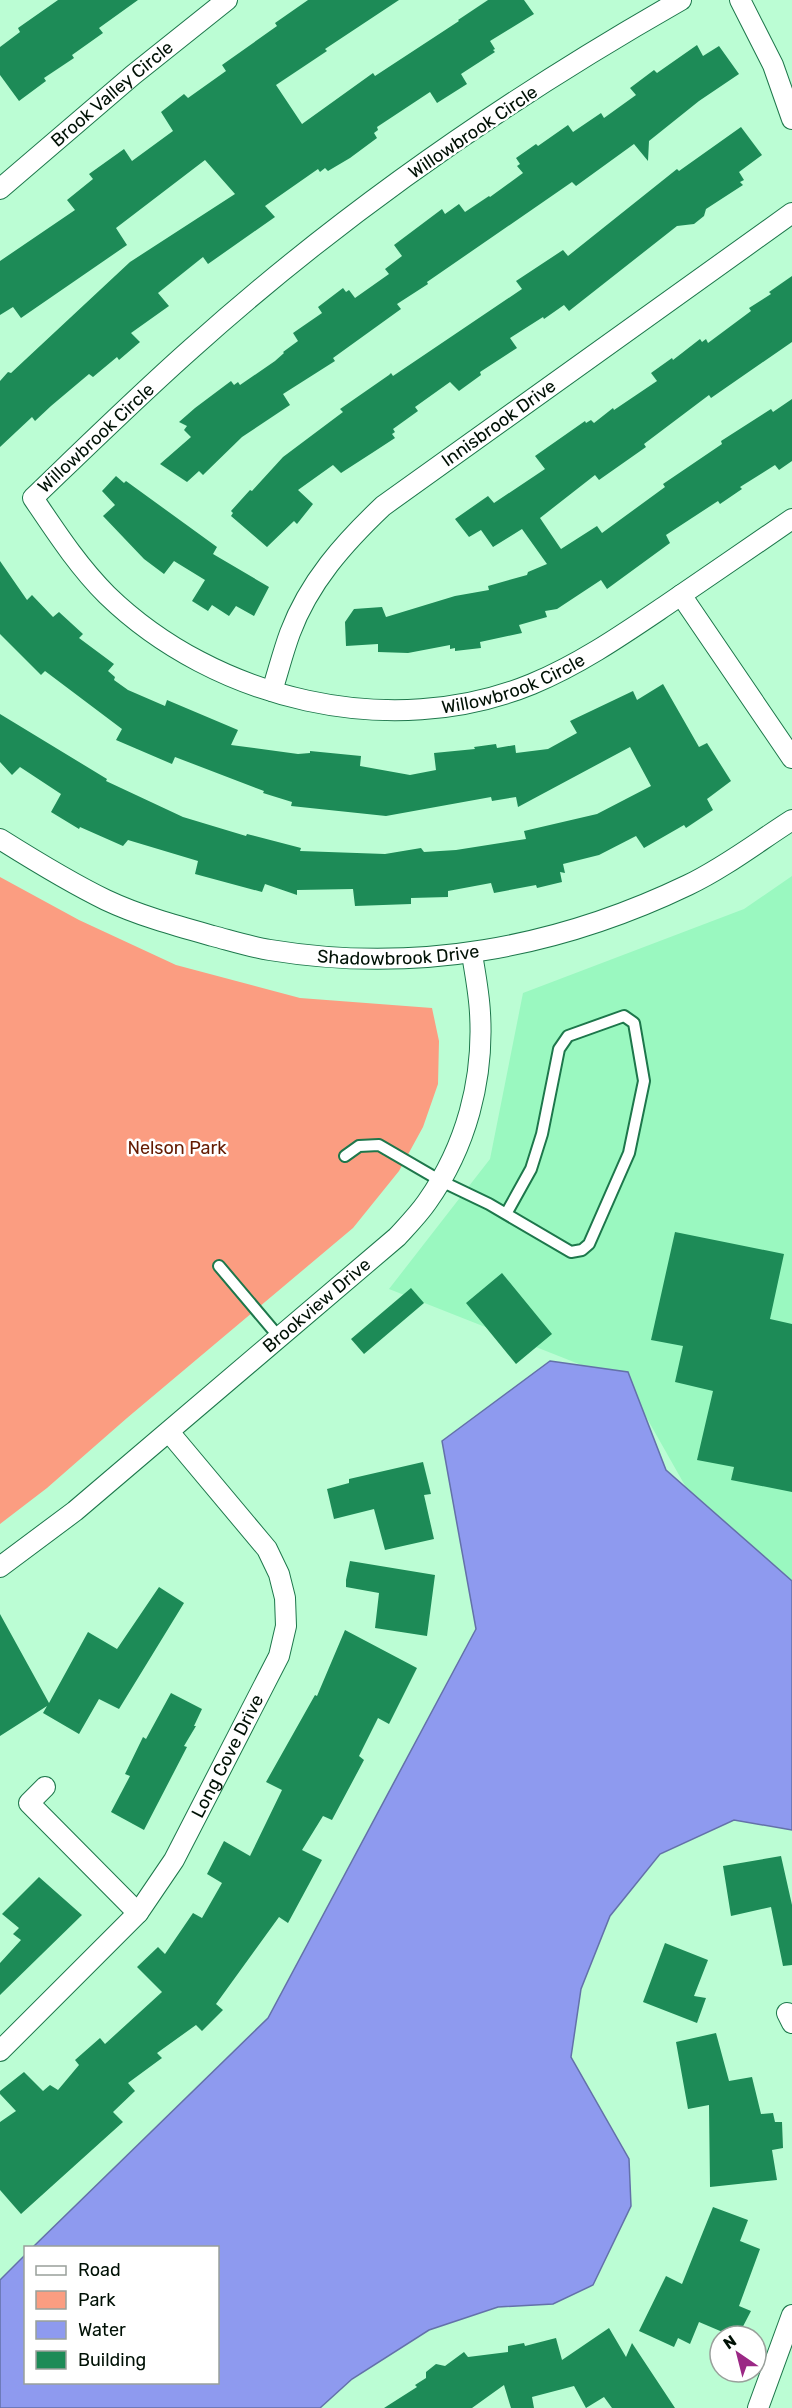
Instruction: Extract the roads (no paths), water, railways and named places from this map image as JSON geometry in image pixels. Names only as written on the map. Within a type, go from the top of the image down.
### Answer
[{"type":"street","name":"Brook Valley Circle","points":[[0,189],[133,75],[227,0]]},
{"type":"street","name":"Willowbrook Circle","points":[[681,0],[511,104],[429,160],[348,220],[268,283],[192,348],[33,498],[72,556],[107,595],[146,627],[184,653],[211,667],[272,691],[303,700],[350,708],[394,710],[438,707],[481,700],[531,684],[574,664],[609,644],[792,519]]},
{"type":"street","points":[[741,0],[773,65],[792,119]]},
{"type":"street","name":"Innisbrook Drive","points":[[272,691],[290,633],[310,592],[325,567],[351,536],[383,506],[792,213]]},
{"type":"street","points":[[681,595],[792,758]]},
{"type":"street","name":"Shadowbrook Drive","points":[[0,839],[54,873],[107,900],[164,923],[268,950],[331,958],[399,960],[472,954],[569,932],[629,911],[691,884],[792,820]]},
{"type":"street","name":"Brookview Drive","points":[[0,1568],[75,1511],[169,1432],[397,1237],[426,1204],[441,1181],[464,1134],[474,1096],[479,1063],[480,1012],[472,954]]},
{"type":"street","name":"Long Cove Drive","points":[[0,2051],[138,1913],[174,1860],[279,1656],[286,1626],[285,1598],[279,1574],[267,1549],[169,1432]]},
{"type":"street","points":[[45,1787],[28,1803],[138,1913]]},
{"type":"street","points":[[758,2408],[792,2315]]},
{"type":"lane","points":[[345,1156],[359,1146],[379,1145],[572,1252],[582,1250],[589,1244],[629,1153],[644,1081],[634,1023],[624,1016],[568,1036],[559,1049],[542,1134],[531,1169],[506,1214]]},
{"type":"lane","points":[[219,1266],[279,1337]]},
{"type":"water","points":[[550,1361],[628,1372],[666,1470],[792,1581],[792,1830],[734,1820],[660,1854],[610,1916],[581,1989],[571,2057],[629,2159],[631,2206],[593,2285],[553,2304],[498,2307],[429,2330],[352,2379],[320,2408],[0,2408],[0,2280],[24,2256],[24,2384],[219,2384],[219,2246],[34,2246],[268,2018],[476,1629],[442,1441]]},
{"type":"park label","name":"Nelson Park","points":[[177,1148]]}]
